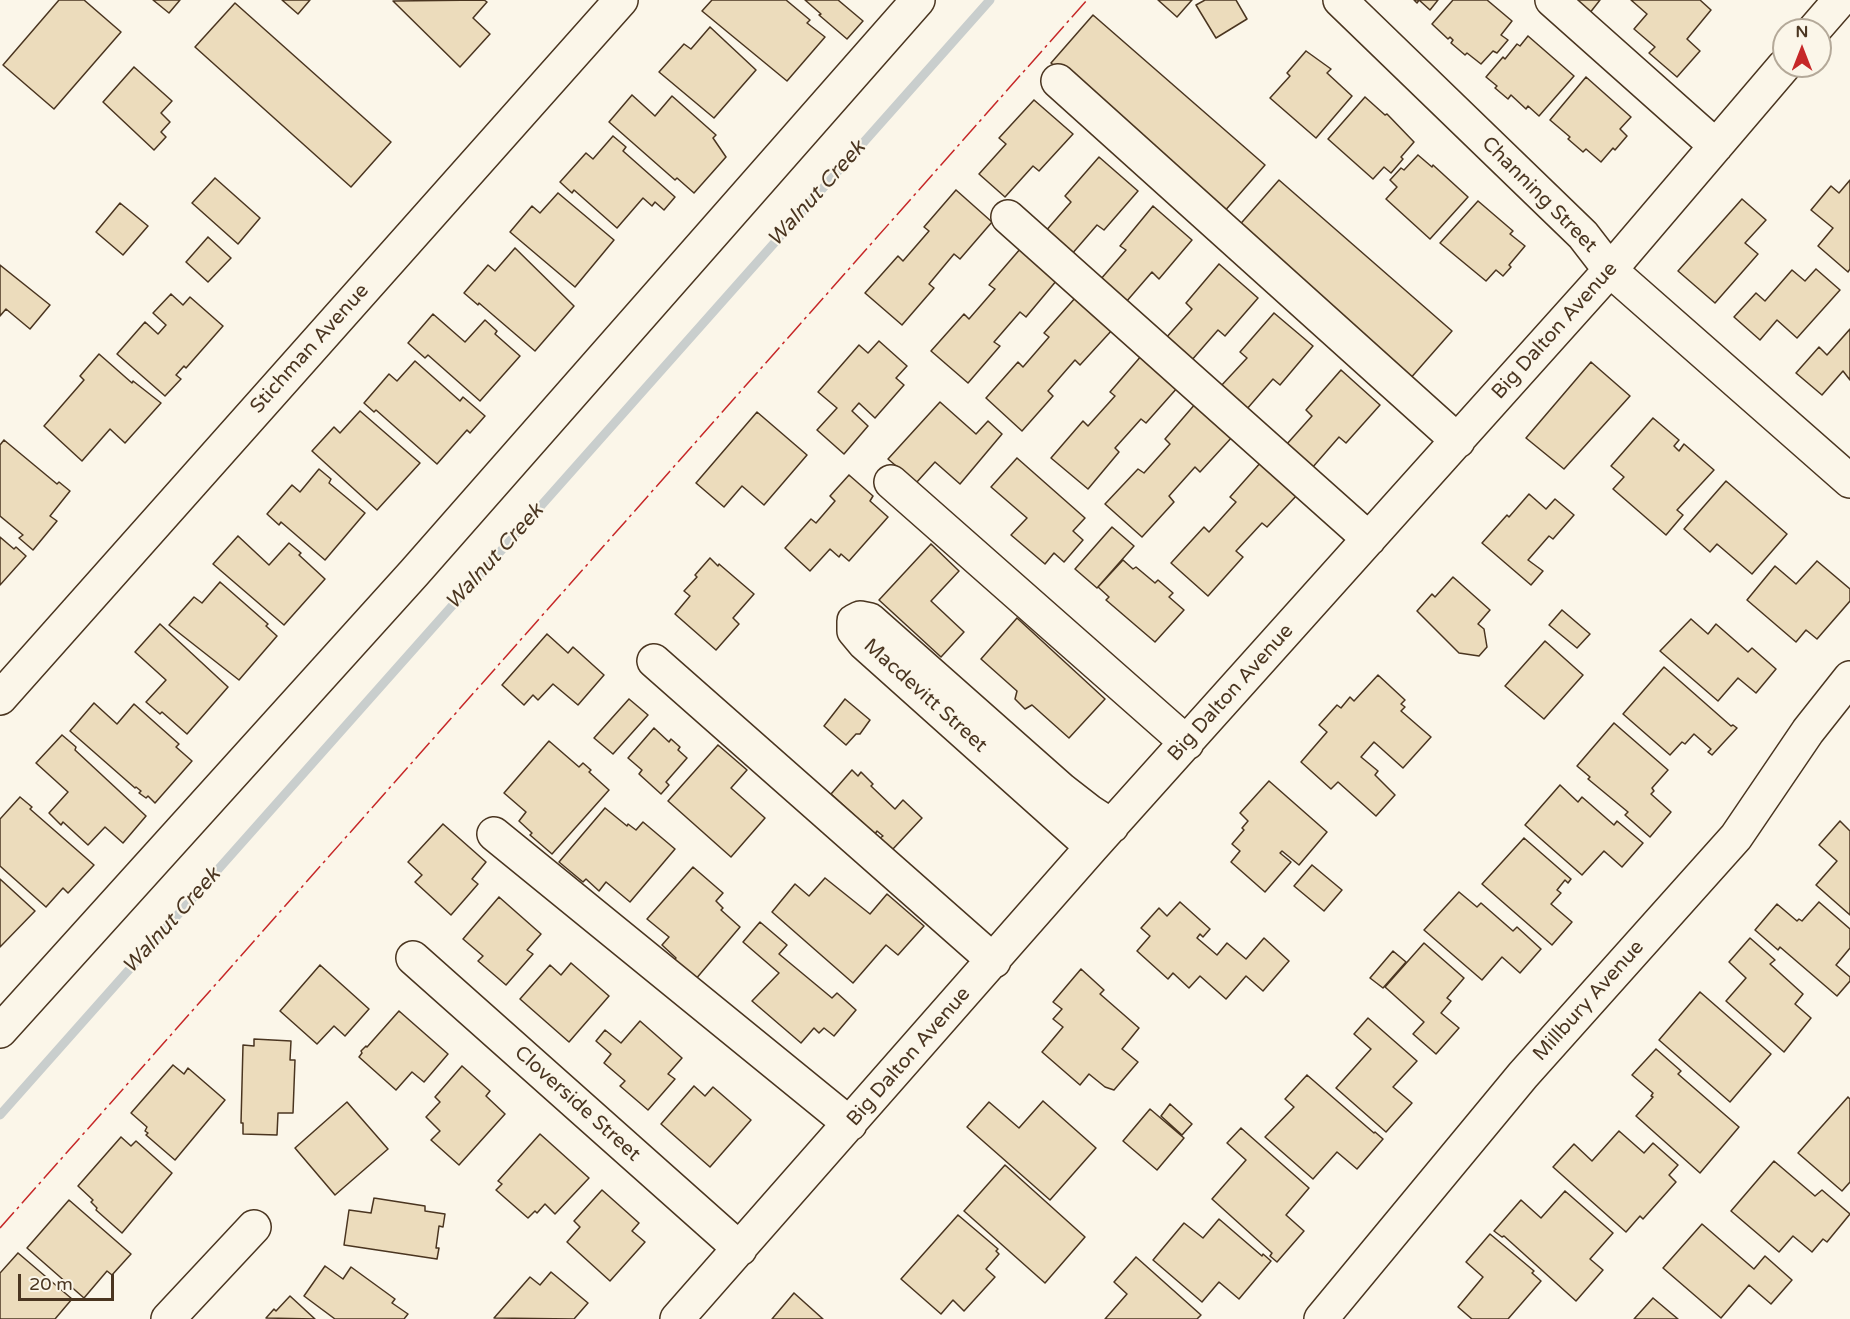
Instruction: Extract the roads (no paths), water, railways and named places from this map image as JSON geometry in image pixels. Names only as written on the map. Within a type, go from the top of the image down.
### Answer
[{"type":"street","name":"Stichman Avenue","points":[[0,698],[621,0]]},
{"type":"street","points":[[0,1031],[414,573],[918,0]]},
{"type":"street","name":"Channing Street","points":[[1340,0],[1583,235],[1610,270],[1850,481]]},
{"type":"street","points":[[1552,0],[1716,146]]},
{"type":"street","points":[[1824,18],[1840,0]]},
{"type":"street","name":"Big Dalton Avenue","points":[[677,1319],[1102,837],[1610,270],[1774,78]]},
{"type":"street","points":[[1058,81],[1458,441]]},
{"type":"street","points":[[1008,217],[1369,539]]},
{"type":"street","points":[[891,482],[1187,743]]},
{"type":"street","name":"Macdevitt Street","points":[[860,618],[870,620],[1069,795],[1102,837],[864,643],[854,631],[854,621],[860,618]]},
{"type":"street","points":[[654,661],[994,961]]},
{"type":"street","name":"Millbury Avenue","points":[[1320,1319],[1523,1075],[1736,837],[1808,731],[1850,678]]},
{"type":"street","points":[[494,834],[850,1124]]},
{"type":"street","name":"Cloverside Street","points":[[413,958],[740,1249]]},
{"type":"street","points":[[168,1319],[254,1227]]},
{"type":"waterway","name":"Walnut Creek","points":[[0,1115],[990,0]]}]
